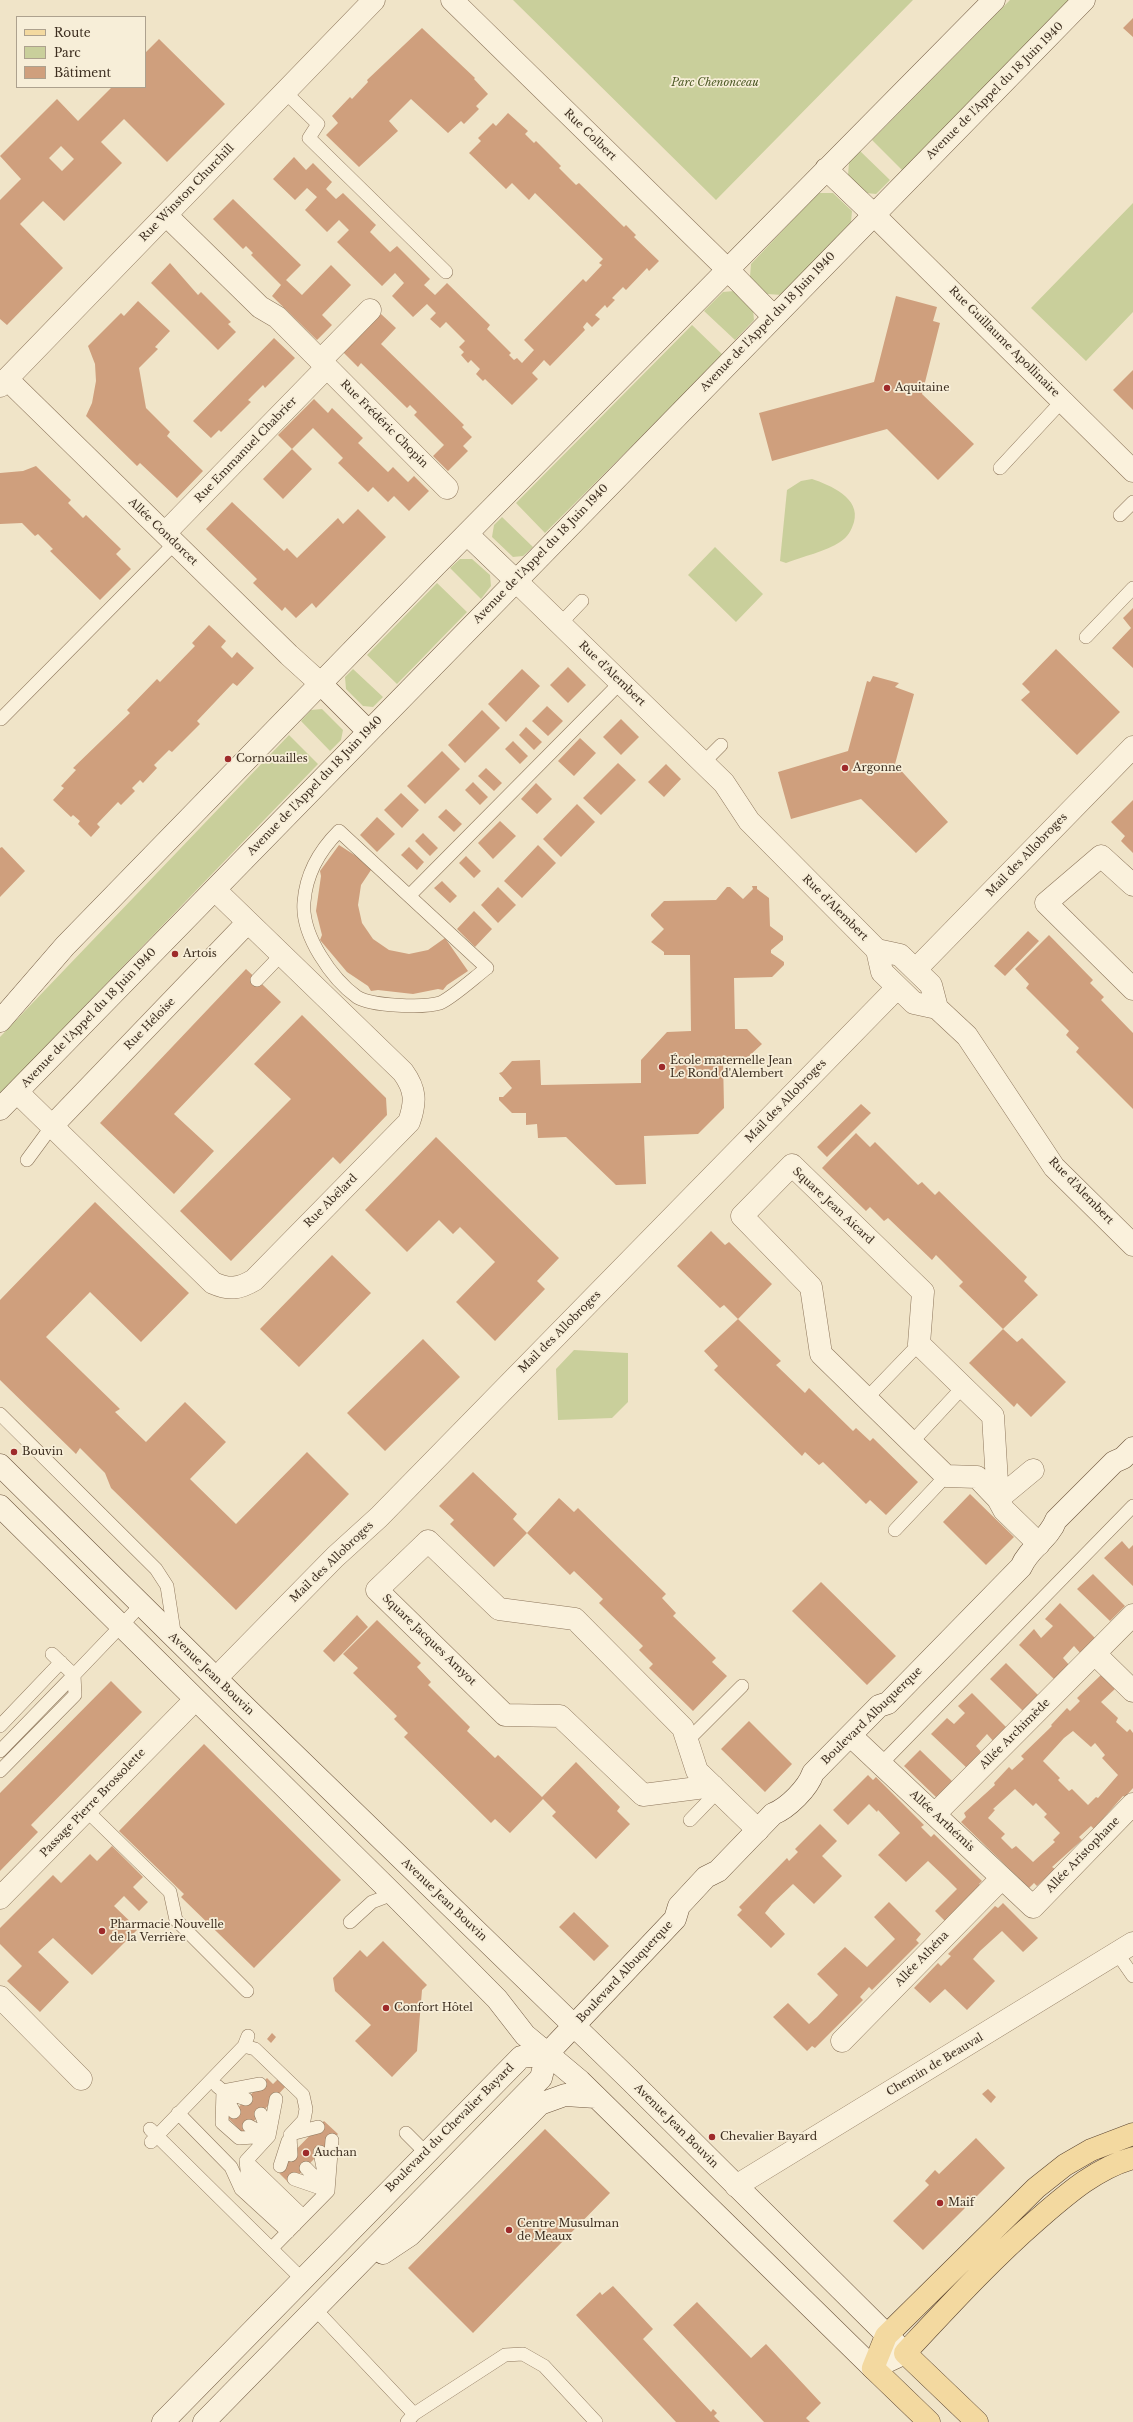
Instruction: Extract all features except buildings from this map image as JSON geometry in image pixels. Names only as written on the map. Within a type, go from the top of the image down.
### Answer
[{"type":"main road","points":[[929,2422],[873,2368],[886,2336],[1036,2188],[1066,2165],[1092,2150],[1133,2134]]},
{"type":"main road","points":[[977,2422],[905,2353],[1011,2244],[1073,2188],[1120,2162],[1133,2158]]},
{"type":"street","name":"Rue Winston Churchill","points":[[4,382],[374,0]]},
{"type":"street","name":"Rue Colbert","points":[[452,0],[728,270],[774,317]]},
{"type":"street","points":[[0,1021],[65,946],[467,534],[994,0]]},
{"type":"street","name":"Avenue de l'Appel du 18 Juin 1940","points":[[0,1109],[215,890],[515,580],[1084,0]]},
{"type":"street","name":"Rue Guillaume Apollinaire","points":[[826,169],[1064,400],[1133,471]]},
{"type":"street","name":"Rue Frédéric Chopin","points":[[166,215],[260,307],[277,317],[447,488]]},
{"type":"street","points":[[324,364],[370,310]]},
{"type":"street","name":"Rue Emmanuel Chabrier","points":[[170,538],[324,364]]},
{"type":"street","name":"Allée Condorcet","points":[[4,382],[170,538],[368,731]]},
{"type":"street","name":"Rue d'Alembert","points":[[467,534],[724,783],[749,821],[877,950],[882,972],[914,1003],[937,1008],[967,1036],[1054,1167],[1133,1245]]},
{"type":"street","name":"Mail des Allobroges","points":[[921,964],[1133,747]]},
{"type":"street","points":[[1133,885],[1101,856],[1046,903],[1133,989]]},
{"type":"street","name":"Rue Abélard","points":[[17,1092],[212,1283],[224,1288],[235,1288],[254,1280],[409,1122],[414,1108],[415,1092],[403,1072],[215,890]]},
{"type":"street","name":"Rue Héloise","points":[[52,1126],[248,922]]},
{"type":"street","name":"Mail des Allobroges","points":[[225,1669],[335,1557],[379,1517],[892,993]]},
{"type":"street","name":"Square Jean Aicard","points":[[919,1344],[923,1292],[792,1166],[742,1216],[810,1287],[821,1354],[946,1476]]},
{"type":"street","points":[[919,1344],[993,1416],[998,1498]]},
{"type":"street","name":"Boulevard Albuquerque","points":[[547,2054],[675,1919],[679,1906],[706,1878],[718,1871],[758,1830],[810,1782],[813,1773],[879,1706],[888,1703],[1021,1567],[1024,1558],[1052,1530],[1056,1520],[1114,1462],[1123,1458],[1133,1448]]},
{"type":"street","name":"Avenue Jean Bouvin","points":[[0,1465],[176,1640],[574,2026],[886,2336],[905,2353]]},
{"type":"street","points":[[998,1498],[1033,1470]]},
{"type":"street","points":[[946,1476],[977,1477],[998,1498],[1004,1510],[1039,1544]]},
{"type":"street","points":[[0,1506],[393,1894],[497,1999],[525,2035],[596,2097],[873,2368],[905,2353]]},
{"type":"street","name":"Square Jacques Amyot","points":[[716,1788],[643,1796],[605,1754],[563,1713],[505,1715],[377,1590],[428,1541],[499,1609],[575,1619],[612,1664],[653,1705],[683,1728],[697,1771],[716,1788],[758,1830]]},
{"type":"street","name":"Allée Archimède","points":[[935,1814],[1133,1615]]},
{"type":"street","points":[[1095,1654],[1133,1691]]},
{"type":"street","name":"Passage Pierre Brossolette","points":[[0,1898],[187,1708]]},
{"type":"street","name":"Allée Arthémis","points":[[851,1736],[1033,1907]]},
{"type":"street","name":"Allée Aristophane","points":[[1033,1907],[1133,1804]]},
{"type":"street","name":"Allée Athéna","points":[[842,2041],[1002,1878]]},
{"type":"street","name":"Chemin de Beauval","points":[[736,2186],[1125,1948]]},
{"type":"street","points":[[0,1997],[81,2078]]},
{"type":"street","points":[[205,2422],[541,2078],[547,2054]]},
{"type":"street","name":"Boulevard du Chevalier Bayard","points":[[163,2422],[521,2057],[547,2054]]},
{"type":"street","points":[[343,2280],[410,2234],[540,2104],[565,2095],[596,2097]]},
{"type":"lane","points":[[285,92],[318,124],[309,138],[446,272]]},
{"type":"lane","points":[[1000,468],[1064,400]]},
{"type":"lane","points":[[1120,515],[1133,502]]},
{"type":"lane","points":[[1,719],[170,538]]},
{"type":"lane","points":[[1086,637],[1133,588]]},
{"type":"lane","points":[[560,624],[582,601]]},
{"type":"lane","points":[[409,896],[621,682]]},
{"type":"lane","points":[[704,762],[721,745]]},
{"type":"lane","points":[[339,831],[409,896],[486,968],[440,1002],[401,1007],[358,998],[331,971],[310,940],[303,904],[311,871],[323,847],[339,831]]},
{"type":"lane","points":[[257,980],[281,955]]},
{"type":"lane","points":[[27,1160],[52,1126]]},
{"type":"lane","points":[[867,1398],[919,1344]]},
{"type":"lane","points":[[911,1443],[963,1387]]},
{"type":"lane","points":[[0,1414],[156,1569],[167,1586],[176,1640]]},
{"type":"lane","points":[[895,1530],[946,1476]]},
{"type":"lane","points":[[881,1764],[1133,1506]]},
{"type":"lane","points":[[0,1751],[141,1605]]},
{"type":"lane","points":[[0,1726],[57,1658],[74,1675],[75,1695],[0,1771]]},
{"type":"lane","points":[[688,1740],[742,1686]]},
{"type":"lane","points":[[690,1820],[716,1788]]},
{"type":"lane","points":[[86,1810],[170,1892],[176,1920],[247,1991]]},
{"type":"lane","points":[[350,1922],[372,1902],[393,1894]]},
{"type":"lane","points":[[1125,1948],[1133,1976]]},
{"type":"lane","points":[[280,2166],[290,2135],[304,2120],[306,2109],[303,2095],[246,2041],[178,2113],[152,2136],[272,2248],[302,2279]]},
{"type":"lane","points":[[210,2079],[223,2091],[234,2112]]},
{"type":"lane","points":[[223,2091],[260,2084]]},
{"type":"lane","points":[[223,2091],[246,2099]]},
{"type":"lane","points":[[223,2091],[222,2123],[239,2138],[269,2136]]},
{"type":"lane","points":[[276,2099],[269,2136],[246,2161],[295,2224]]},
{"type":"lane","points":[[178,2113],[231,2166],[242,2189],[295,2224]]},
{"type":"lane","points":[[261,2114],[269,2136]]},
{"type":"lane","points":[[249,2126],[269,2136]]},
{"type":"lane","points":[[290,2135],[318,2127]]},
{"type":"lane","points":[[406,2133],[426,2153]]},
{"type":"lane","points":[[290,2135],[306,2139]]},
{"type":"lane","points":[[290,2135],[291,2154]]},
{"type":"lane","points":[[272,2248],[328,2191],[332,2140]]},
{"type":"lane","points":[[320,2152],[328,2191]]},
{"type":"lane","points":[[306,2168],[328,2191]]},
{"type":"lane","points":[[294,2180],[328,2191]]},
{"type":"lane","points":[[314,2309],[410,2418],[505,2355],[523,2354],[544,2366],[596,2422]]},
{"type":"green space","name":"Parc Chenonceau","points":[[513,0],[913,0],[716,200]]},
{"type":"green space","points":[[1010,0],[1071,0],[903,171],[872,140]]},
{"type":"green space","points":[[860,151],[890,180],[876,194],[866,193],[848,175],[849,163]]},
{"type":"green space","points":[[818,193],[833,193],[852,211],[851,222],[782,295],[767,294],[750,277],[751,264]]},
{"type":"green space","points":[[1133,203],[1133,312],[1086,361],[1031,308]]},
{"type":"green space","points":[[734,291],[753,309],[754,320],[735,340],[704,311],[723,292]]},
{"type":"green space","points":[[692,325],[723,355],[545,533],[516,503]]},
{"type":"green space","points":[[812,479],[835,489],[849,499],[855,514],[853,525],[847,536],[835,545],[786,563],[780,561],[787,490],[801,481]]},
{"type":"green space","points":[[502,517],[533,547],[523,556],[513,557],[492,537],[494,525]]},
{"type":"green space","points":[[715,547],[763,594],[736,622],[688,575]]},
{"type":"green space","points":[[460,559],[472,559],[490,575],[491,586],[481,599],[450,568]]},
{"type":"green space","points":[[437,583],[467,612],[397,684],[367,655]]},
{"type":"green space","points":[[353,669],[383,697],[373,707],[363,706],[346,689],[345,677]]},
{"type":"green space","points":[[322,709],[343,730],[341,740],[330,751],[301,721],[311,710]]},
{"type":"green space","points":[[289,735],[318,764],[0,1094],[0,1037]]},
{"type":"green space","points":[[574,1350],[628,1353],[628,1402],[612,1418],[558,1420],[556,1369]]},
{"type":"place","name":"Aquitaine","points":[[887,388]]},
{"type":"place","name":"Cornouailles","points":[[228,759]]},
{"type":"place","name":"Argonne","points":[[845,768]]},
{"type":"place","name":"Artois","points":[[175,954]]},
{"type":"place","name":"École maternelle Jean Le Rond d'Alembert","points":[[662,1067]]},
{"type":"place","name":"Bouvin","points":[[14,1452]]},
{"type":"place","name":"Pharmacie Nouvelle de la Verrière","points":[[102,1931]]},
{"type":"place","name":"Confort Hôtel","points":[[386,2008]]},
{"type":"place","name":"Chevalier Bayard","points":[[712,2137]]},
{"type":"place","name":"Auchan","points":[[306,2153]]},
{"type":"place","name":"Maif","points":[[940,2203]]},
{"type":"place","name":"Centre Musulman de Meaux","points":[[509,2230]]}]
